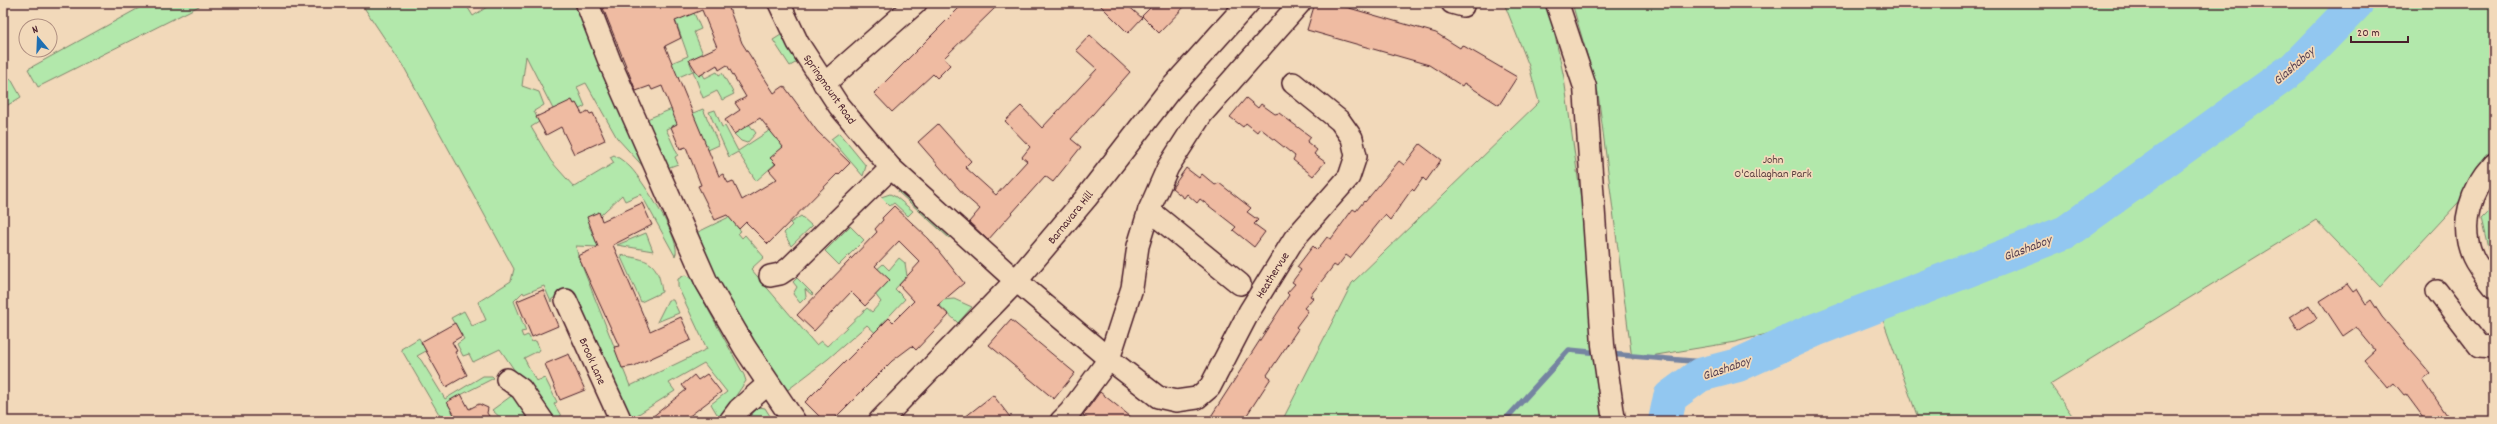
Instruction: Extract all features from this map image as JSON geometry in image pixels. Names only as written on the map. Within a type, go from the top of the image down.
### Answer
[{"type":"main road","points":[[587,3],[611,65],[696,261],[741,341],[768,384],[794,421]]},
{"type":"main road","name":"Barnavara Hill","points":[[880,421],[1016,281],[1086,198],[1173,86],[1248,3]]},
{"type":"main road","points":[[1557,3],[1585,87],[1603,345],[1613,416]]},
{"type":"street","name":"Springmount Road","points":[[779,3],[798,43],[824,84],[839,106],[891,168],[1016,281]]},
{"type":"street","points":[[824,84],[916,3]]},
{"type":"street","points":[[1061,421],[1070,412],[1109,359],[1132,288],[1138,246],[1149,210],[1168,166],[1202,114],[1300,3]]},
{"type":"street","name":"Heathervue","points":[[1016,281],[1109,359],[1158,397],[1176,401],[1197,398],[1210,387],[1249,312],[1290,245],[1349,177],[1356,156],[1352,138],[1340,121],[1293,83]]},
{"type":"street","points":[[2494,164],[2483,176],[2468,207],[2466,236],[2473,258],[2494,287]]},
{"type":"street","points":[[770,276],[780,274],[789,268],[891,168]]},
{"type":"street","name":"Heathervue","points":[[1149,210],[1240,284]]},
{"type":"street","points":[[2437,291],[2479,346],[2494,347]]},
{"type":"street","name":"Brook Lane","points":[[566,300],[621,421]]},
{"type":"street","points":[[507,379],[521,389],[543,421]]},
{"type":"street","points":[[730,421],[743,405],[768,384]]},
{"type":"green space","points":[[148,3],[205,3],[38,87],[28,69],[48,58],[58,58],[58,52]]},
{"type":"green space","points":[[361,3],[465,3],[473,16],[493,3],[576,3],[649,173],[617,138],[586,83],[577,87],[585,106],[580,109],[572,101],[555,113],[526,56],[522,86],[539,92],[544,105],[534,111],[539,122],[531,127],[551,161],[574,187],[614,163],[610,157],[614,155],[631,168],[644,185],[668,226],[676,249],[675,256],[641,194],[625,201],[622,195],[589,226],[599,247],[576,246],[578,256],[630,386],[707,349],[678,287],[678,279],[685,275],[691,278],[746,381],[720,419],[711,404],[727,392],[704,363],[669,383],[675,391],[637,415],[640,421],[630,421],[572,290],[552,299],[551,302],[544,286],[524,294],[523,292],[514,301],[526,331],[521,332],[523,337],[528,335],[532,342],[536,341],[540,350],[524,358],[536,381],[545,378],[557,402],[554,404],[564,421],[549,421],[500,349],[473,362],[469,354],[463,356],[457,344],[464,339],[451,318],[464,311],[472,326],[486,320],[478,302],[511,281],[514,269],[405,69]]},
{"type":"green space","points":[[669,3],[685,16],[694,13],[701,29],[694,32],[703,54],[689,60],[693,71],[669,81],[664,66],[688,56],[676,22],[672,23]]},
{"type":"green space","points":[[1504,3],[1548,3],[1564,78],[1612,421],[1282,421],[1352,283],[1539,102],[1529,66]]},
{"type":"green space","name":"John O'Callaghan Park","points":[[1572,3],[2353,3],[2172,157],[2295,82],[2360,3],[2494,3],[2494,164],[2380,287],[2316,220],[2050,384],[2076,421],[1919,421],[1878,306],[1735,342],[1632,359],[1598,93]]},
{"type":"green space","points":[[781,35],[797,62],[790,66],[773,40]]},
{"type":"green space","points":[[699,68],[705,78],[717,72],[719,75],[722,73],[734,94],[722,100],[717,91],[703,98],[693,71]]},
{"type":"green space","points":[[11,79],[21,97],[3,108],[3,83]]},
{"type":"green space","points":[[672,109],[678,124],[666,129],[678,155],[675,157],[678,164],[667,168],[647,119]]},
{"type":"green space","points":[[703,109],[719,145],[708,150],[688,115]]},
{"type":"green space","points":[[715,110],[722,127],[725,126],[738,151],[778,125],[793,145],[771,158],[775,164],[756,181],[738,152],[729,157],[709,112]]},
{"type":"green space","points":[[745,119],[756,133],[747,143],[741,141],[734,134],[741,129]]},
{"type":"green space","points":[[839,133],[866,166],[863,176],[831,139]]},
{"type":"green space","points":[[899,190],[951,236],[949,238],[898,192]]},
{"type":"green space","points":[[890,194],[913,211],[908,216],[894,203],[890,206],[881,197]]},
{"type":"green space","points":[[2494,205],[2494,261],[2489,253],[2481,218]]},
{"type":"green space","points":[[801,216],[812,226],[791,246],[784,233],[792,225],[790,223]]},
{"type":"green space","points":[[729,217],[741,231],[738,233],[742,238],[745,235],[764,257],[751,269],[816,345],[821,341],[827,346],[867,308],[872,312],[881,302],[869,286],[873,273],[883,264],[889,270],[899,258],[905,263],[907,276],[895,289],[905,299],[880,326],[896,340],[889,346],[867,325],[828,359],[785,392],[713,278],[696,233]]},
{"type":"green space","points":[[850,226],[864,240],[839,265],[825,251]]},
{"type":"green space","points":[[646,233],[653,251],[617,245]]},
{"type":"green space","points":[[620,255],[638,258],[650,263],[658,273],[662,292],[641,302]]},
{"type":"green space","points":[[797,278],[813,294],[812,295],[805,289],[806,297],[800,303],[793,294],[797,287],[793,282]]},
{"type":"green space","points":[[954,299],[972,307],[958,323],[937,303],[942,300]]},
{"type":"green space","points":[[668,300],[673,300],[679,313],[657,322]]},
{"type":"green space","points":[[419,338],[426,351],[417,356],[445,399],[483,376],[492,376],[494,378],[447,402],[455,417],[454,421],[443,421],[401,349]]},
{"type":"green space","points":[[514,394],[535,421],[504,421],[492,410]]},
{"type":"green space","points":[[759,407],[765,408],[770,416],[765,419],[766,421],[745,421]]},
{"type":"building","points":[[601,3],[727,3],[742,43],[774,93],[784,86],[817,131],[850,163],[838,175],[837,174],[768,244],[746,222],[739,229],[727,215],[715,220],[698,186],[701,185],[686,147],[680,149],[671,127],[677,124],[662,86],[652,90],[650,86],[636,91]],"holes":[[[702,10],[717,47],[689,60],[699,76],[717,65],[719,70],[727,65],[746,97],[735,103],[740,110],[725,120],[734,134],[760,118],[783,147],[770,158],[776,164],[769,170],[777,179],[742,200],[733,181],[728,183],[723,174],[719,176],[665,46],[681,38],[675,21]]]},
{"type":"building","points":[[964,3],[1000,3],[944,58],[950,65],[937,78],[933,74],[892,112],[874,93]]},
{"type":"building","points":[[1098,3],[1125,3],[1142,18],[1128,33]]},
{"type":"building","points":[[1155,3],[1188,3],[1159,33],[1142,16]]},
{"type":"building","points":[[1315,3],[1332,3],[1436,33],[1460,48],[1462,45],[1517,77],[1499,105],[1464,83],[1462,86],[1429,65],[1307,30]]},
{"type":"building","points":[[1090,35],[1130,72],[1071,139],[1081,147],[1053,182],[1045,176],[988,240],[969,222],[980,209],[965,196],[918,142],[938,124],[971,161],[965,167],[996,195],[1027,161],[1022,157],[1030,147],[1005,121],[1021,106],[1042,128],[1097,69],[1076,50]]},
{"type":"building","points":[[1246,98],[1258,108],[1261,104],[1275,114],[1279,113],[1311,137],[1307,142],[1317,150],[1314,154],[1325,162],[1313,176],[1293,160],[1295,156],[1260,128],[1257,132],[1246,123],[1243,127],[1230,117]]},
{"type":"building","points":[[572,100],[574,104],[576,103],[582,114],[588,111],[590,114],[593,113],[605,140],[574,154],[561,127],[546,135],[536,117]]},
{"type":"building","points":[[1420,144],[1441,160],[1426,181],[1423,178],[1414,191],[1412,189],[1390,220],[1385,215],[1350,258],[1346,255],[1337,267],[1334,265],[1310,296],[1313,298],[1304,308],[1308,311],[1296,327],[1298,329],[1267,375],[1271,378],[1243,421],[1208,421],[1289,295],[1287,293],[1295,284],[1292,282],[1301,270],[1297,267],[1313,246],[1317,250],[1327,237],[1331,239],[1353,209],[1356,211],[1364,201],[1365,202],[1399,161],[1404,165]]},
{"type":"building","points":[[1186,168],[1199,178],[1202,174],[1215,185],[1219,183],[1251,208],[1247,212],[1258,220],[1254,224],[1265,232],[1254,247],[1233,230],[1236,227],[1200,199],[1197,203],[1187,194],[1184,198],[1172,188]]},
{"type":"building","points":[[642,203],[652,225],[613,245],[650,331],[681,317],[691,340],[634,366],[622,368],[614,347],[619,346],[578,256],[598,247],[587,217],[599,212],[602,221]]},
{"type":"building","points":[[894,206],[929,239],[964,283],[938,305],[949,315],[916,350],[912,346],[892,361],[832,421],[824,421],[805,402],[889,318],[893,322],[914,301],[899,285],[920,262],[899,241],[875,266],[890,280],[865,306],[851,292],[814,331],[797,315],[877,232],[875,229],[883,220],[882,218]]},
{"type":"building","points":[[2347,284],[2353,292],[2357,289],[2366,304],[2371,300],[2382,317],[2431,374],[2423,380],[2451,421],[2426,421],[2406,394],[2404,395],[2394,383],[2388,388],[2364,360],[2375,350],[2356,327],[2343,336],[2320,301]]},
{"type":"building","points":[[543,290],[558,326],[532,337],[517,301]]},
{"type":"building","points":[[2309,305],[2317,318],[2298,330],[2290,317]]},
{"type":"building","points":[[1011,320],[1075,373],[1054,399],[989,345]]},
{"type":"building","points":[[455,323],[462,336],[452,342],[457,351],[455,352],[467,375],[446,387],[421,342]]},
{"type":"building","points":[[569,354],[585,390],[560,400],[545,364]]},
{"type":"building","points":[[707,374],[721,392],[683,421],[647,421],[686,390],[682,385],[694,375],[698,380]]},
{"type":"building","points":[[1100,392],[1136,421],[1090,421],[1083,415]]},
{"type":"building","points":[[461,394],[469,409],[479,404],[488,408],[487,413],[492,421],[447,421],[455,416],[447,402]]},
{"type":"building","points":[[993,395],[1013,421],[960,421]]},
{"type":"waterway","name":"Glashaboy","points":[[1665,421],[1670,397],[1700,375],[1738,365],[1815,330],[2066,232],[2294,68],[2357,3]]},
{"type":"waterway","points":[[1504,421],[1569,350],[1600,353]]},
{"type":"waterway","points":[[1609,354],[1738,365]]}]
